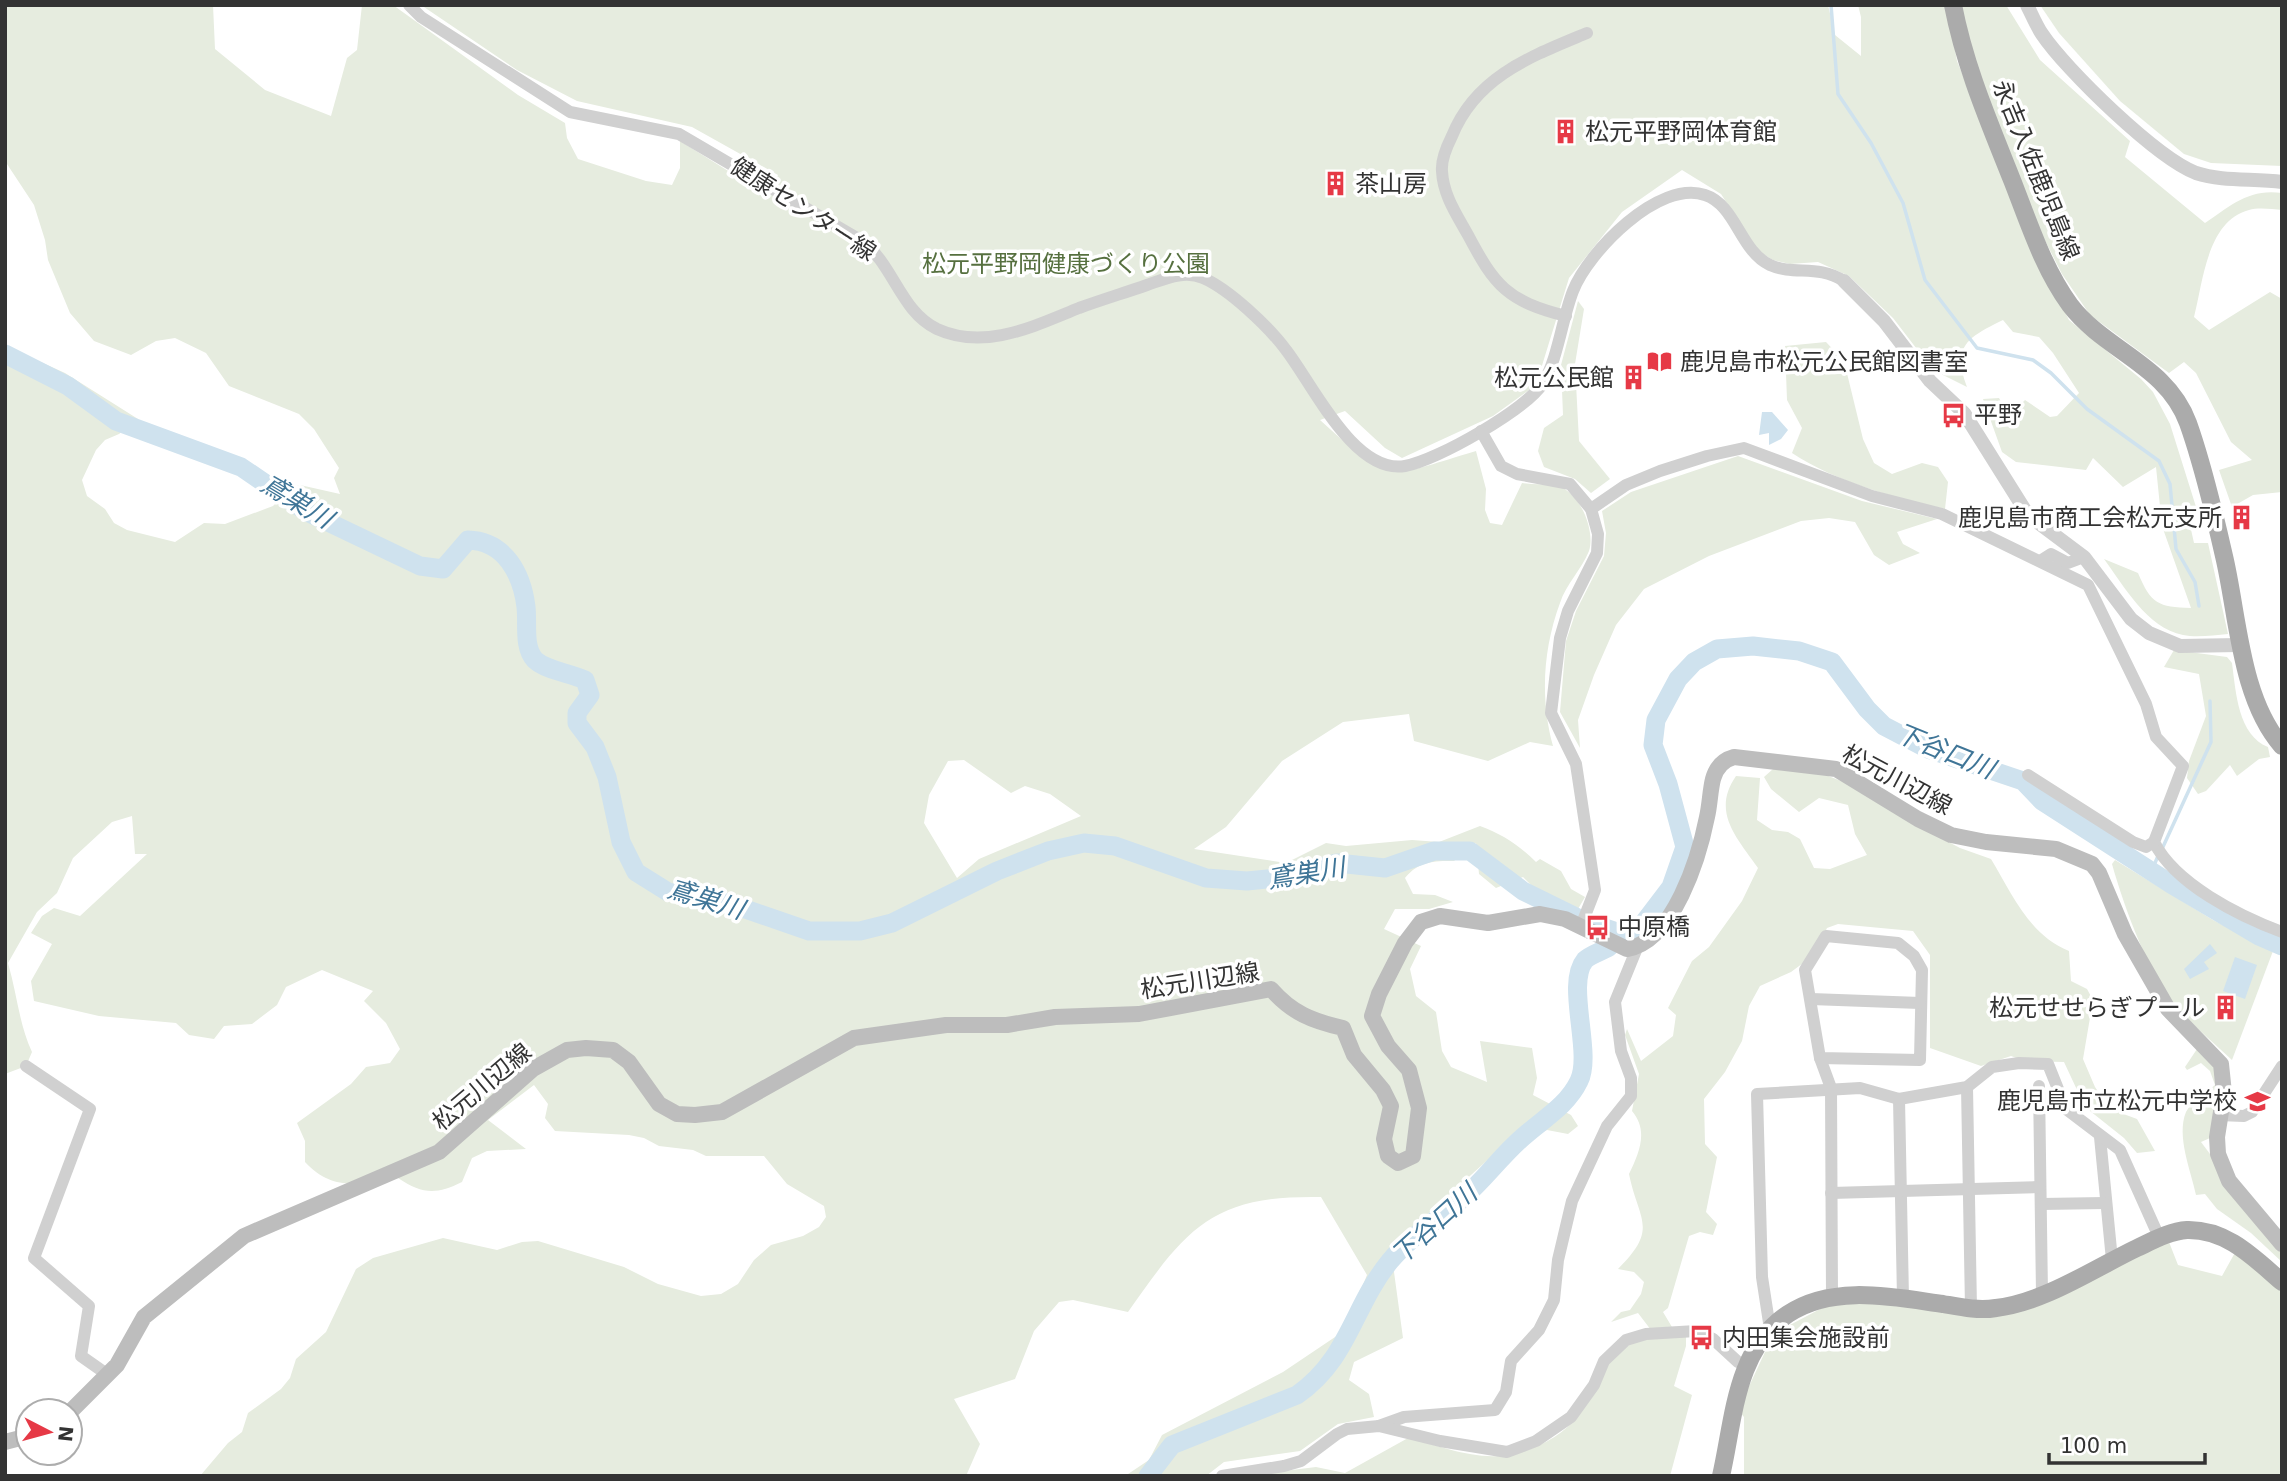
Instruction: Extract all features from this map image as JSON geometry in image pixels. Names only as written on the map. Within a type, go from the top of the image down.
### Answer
[{"type":"main road","name":"永吉入佐鹿児島線","points":[[1953,5],[1962,51],[2045,264],[2070,305],[2099,337],[2146,365],[2165,384],[2187,421],[2224,557],[2239,645],[2264,719],[2282,746]]},
{"type":"main road","name":"松元川辺線","points":[[84,1398],[108,1375],[144,1317],[244,1236],[439,1152],[533,1069],[567,1050],[613,1050],[629,1062],[659,1104],[677,1114],[695,1115],[722,1112],[854,1038],[946,1025],[1006,1025],[1055,1017],[1139,1014],[1271,989],[1288,1009],[1312,1021],[1343,1028],[1354,1055],[1383,1090],[1391,1106],[1384,1139],[1388,1156],[1398,1163],[1413,1156],[1419,1108],[1409,1070],[1388,1046],[1372,1016],[1396,961],[1421,922],[1440,916],[1488,923],[1540,914],[1584,920],[1605,941],[1632,949],[1660,930],[1672,915],[1698,855],[1713,778],[1723,762],[1734,757],[1836,769],[1918,819],[1951,835],[1986,842],[2056,849],[2092,864],[2125,934],[2168,1009],[2221,1064],[2224,1093],[2219,1115],[2218,1154],[2229,1181],[2282,1244]]},
{"type":"main road","points":[[1721,1476],[1745,1364],[1770,1329],[1798,1309],[1832,1297],[1903,1298],[1971,1308],[1995,1308],[2042,1294],[2160,1237],[2185,1230],[2209,1232],[2238,1245],[2282,1282]]},
{"type":"street","name":"健康センター線","points":[[409,5],[432,24],[570,112],[679,134],[862,241],[883,261],[917,315],[935,328],[972,338],[1005,335],[1173,276],[1195,276],[1216,286],[1272,333],[1349,438],[1384,465],[1406,466],[1421,461],[1481,431],[1541,386],[1573,290],[1601,249],[1661,199],[1676,194],[1704,194],[1715,199],[1756,256],[1784,270],[1816,269],[1844,281],[1884,321],[1930,381],[1964,413],[2028,515],[2084,557],[2131,619],[2148,633],[2180,646],[2239,645]]},
{"type":"street","points":[[2027,5],[2042,34],[2070,67],[2143,138],[2174,163],[2198,173],[2282,182]]},
{"type":"street","points":[[1566,316],[1524,302],[1489,275],[1445,192],[1441,169],[1458,120],[1495,76],[1520,60],[1587,33]]},
{"type":"street","points":[[1481,431],[1501,466],[1517,474],[1570,484],[1591,509],[1599,544],[1564,624],[1551,713],[1576,764],[1595,890],[1584,920]]},
{"type":"street","points":[[1591,509],[1626,485],[1660,471],[1744,448],[1872,496],[1942,514],[2088,585],[2146,704],[2156,737],[2183,766],[2154,842],[2146,847],[2133,842],[2028,775]]},
{"type":"street","points":[[2040,561],[2051,554],[2068,562],[2084,557]]},
{"type":"street","points":[[2154,842],[2175,869],[2230,910],[2282,932]]},
{"type":"street","points":[[1820,1058],[1920,1060],[1922,970],[1914,956],[1898,943],[1826,936],[1805,971],[1820,1058],[1831,1088],[1832,1297]]},
{"type":"street","points":[[1222,1476],[1301,1461],[1347,1429],[1379,1426],[1404,1417],[1495,1410],[1506,1392],[1511,1361],[1539,1330],[1554,1300],[1558,1260],[1572,1201],[1607,1126],[1630,1096],[1631,1078],[1621,1051],[1615,1002],[1632,949]]},
{"type":"street","points":[[1811,999],[1920,1003]]},
{"type":"street","points":[[1770,1329],[1762,1277],[1757,1094],[1860,1088],[1899,1099],[1967,1087],[1992,1067],[2019,1063],[2048,1064],[2066,1109],[2120,1150],[2160,1237]]},
{"type":"street","points":[[26,1066],[90,1109],[34,1258],[89,1306],[81,1356],[108,1375]]},
{"type":"street","points":[[2219,1115],[2244,1116],[2252,1112],[2282,1066]]},
{"type":"street","points":[[2039,1086],[2042,1294]]},
{"type":"street","points":[[1967,1087],[1971,1308]]},
{"type":"street","points":[[1899,1099],[1903,1298]]},
{"type":"street","points":[[2100,1137],[2112,1260]]},
{"type":"street","points":[[1831,1194],[2040,1187]]},
{"type":"street","points":[[2041,1204],[2105,1203]]},
{"type":"street","points":[[1379,1426],[1440,1441],[1507,1452],[1536,1441],[1572,1417],[1594,1385],[1604,1361],[1626,1340],[1646,1334],[1696,1331],[1713,1339],[1738,1362],[1745,1364]]},
{"type":"green space","name":"松元平野岡健康づくり公園","points":[[5,5],[213,5],[215,49],[265,90],[331,116],[347,58],[357,50],[362,5],[393,5],[518,95],[565,123],[567,138],[578,159],[646,181],[672,185],[680,168],[680,141],[767,195],[778,175],[692,127],[577,101],[517,70],[421,5],[1828,5],[1835,35],[1861,56],[1861,17],[1858,5],[1947,5],[1957,61],[2032,247],[2069,320],[2141,379],[2153,392],[2170,424],[2197,510],[2190,525],[2194,543],[2208,543],[2228,634],[2188,636],[2158,624],[2128,593],[2104,559],[2138,573],[2147,591],[2157,602],[2191,608],[2162,526],[2156,467],[2123,487],[2093,458],[2086,470],[2016,462],[2002,452],[1983,399],[1999,398],[2009,416],[2025,400],[2050,417],[2057,416],[2079,393],[2039,337],[2013,332],[2003,320],[1972,338],[1962,352],[1961,361],[1967,387],[1933,370],[1893,318],[1849,276],[1818,262],[1790,264],[1773,260],[1758,251],[1721,194],[1682,170],[1622,212],[1569,278],[1536,385],[1493,416],[1402,458],[1385,448],[1345,411],[1320,420],[1363,457],[1391,471],[1423,467],[1476,451],[1486,489],[1485,510],[1490,523],[1502,525],[1522,483],[1554,485],[1571,493],[1577,501],[1587,521],[1590,542],[1586,558],[1563,596],[1550,638],[1545,692],[1553,746],[1530,742],[1488,761],[1414,741],[1409,714],[1343,722],[1282,761],[1226,827],[1194,849],[1286,863],[1326,843],[1346,846],[1412,840],[1439,842],[1480,826],[1510,841],[1536,862],[1540,859],[1561,871],[1571,889],[1585,897],[1578,909],[1533,887],[1523,877],[1496,888],[1479,874],[1476,843],[1454,861],[1427,863],[1410,872],[1405,878],[1413,894],[1435,895],[1453,902],[1429,909],[1395,909],[1384,929],[1421,946],[1410,969],[1416,996],[1436,1012],[1442,1051],[1451,1067],[1487,1082],[1480,1041],[1532,1048],[1537,1078],[1533,1095],[1571,1115],[1578,1126],[1568,1134],[1547,1130],[1492,1156],[1398,1241],[1394,1272],[1403,1338],[1354,1362],[1349,1380],[1369,1394],[1374,1417],[1338,1424],[1300,1451],[1224,1462],[1206,1476],[1125,1476],[1149,1460],[1162,1435],[1283,1372],[1344,1331],[1367,1275],[1321,1197],[1284,1198],[1253,1202],[1228,1210],[1206,1222],[1186,1238],[1168,1258],[1128,1312],[1073,1300],[1059,1302],[1034,1331],[1015,1379],[954,1399],[980,1444],[966,1476],[200,1476],[228,1443],[242,1432],[248,1413],[281,1389],[290,1378],[296,1359],[326,1332],[356,1269],[373,1258],[443,1238],[497,1250],[522,1242],[538,1241],[624,1267],[658,1284],[701,1296],[721,1294],[738,1284],[754,1260],[771,1245],[803,1236],[819,1227],[826,1217],[824,1206],[787,1184],[764,1156],[706,1156],[693,1150],[659,1146],[644,1138],[629,1135],[555,1131],[545,1118],[548,1104],[534,1085],[488,1120],[526,1149],[487,1151],[472,1158],[462,1182],[437,1191],[429,1191],[414,1187],[398,1178],[348,1184],[326,1178],[305,1162],[305,1141],[297,1123],[351,1084],[366,1067],[390,1063],[400,1049],[386,1023],[364,1001],[373,991],[322,970],[286,987],[277,1005],[252,1024],[224,1026],[214,1039],[189,1035],[176,1023],[99,1016],[34,1001],[31,981],[52,944],[31,933],[42,916],[54,908],[80,916],[147,854],[135,854],[132,816],[112,822],[73,858],[57,893],[37,912],[8,963],[21,1020],[32,1052],[26,1066],[5,1074],[5,346],[65,373],[138,419],[119,434],[105,440],[96,450],[82,480],[87,496],[105,509],[114,523],[127,530],[175,542],[204,523],[225,524],[273,506],[292,487],[300,485],[340,494],[334,478],[339,468],[314,429],[299,414],[229,386],[206,353],[175,338],[156,341],[131,355],[94,341],[70,313],[48,260],[34,205],[5,161]],"holes":[[[964,760],[1011,793],[1025,786],[1050,794],[1081,816],[979,859],[957,878],[924,823],[929,795],[948,761]]]},
{"type":"green space","points":[[1960,5],[2006,5],[2040,60],[2130,141],[2125,157],[2205,223],[2250,196],[2270,192],[2282,193],[2282,210],[2249,210],[2235,216],[2224,226],[2209,255],[2194,317],[2209,330],[2270,292],[2282,299],[2282,492],[2253,495],[2232,507],[2219,470],[2252,460],[2231,442],[2196,373],[2184,362],[2169,373],[2090,315],[2062,274],[2025,201],[1966,45]]},
{"type":"green space","points":[[2040,5],[2282,5],[2282,166],[2211,163],[2184,154],[2120,101],[2059,33]]},
{"type":"green space","points":[[1578,301],[1584,309],[1575,364],[1579,441],[1610,479],[1591,493],[1575,479],[1544,467],[1538,451],[1544,428],[1563,415],[1561,365]]},
{"type":"green space","points":[[1826,342],[1844,361],[1863,439],[1874,463],[1892,474],[1922,463],[1938,467],[1948,482],[1945,509],[1847,481],[1792,453],[1802,428],[1787,400],[1785,346]]},
{"type":"green space","points":[[1738,456],[1862,501],[1937,519],[1897,532],[1903,544],[1920,553],[1889,565],[1874,555],[1855,522],[1829,518],[1801,521],[1709,556],[1644,589],[1616,625],[1594,675],[1578,720],[1580,748],[1560,712],[1566,641],[1576,611],[1604,556],[1606,533],[1602,511],[1631,492]]},
{"type":"green space","points":[[2174,650],[2227,657],[2232,663],[2237,700],[2244,723],[2258,741],[2268,747],[2270,757],[2259,759],[2237,776],[2230,765],[2206,791],[2198,794],[2187,778],[2189,761],[2206,716],[2199,674],[2164,667]]},
{"type":"green space","points":[[1773,769],[1823,774],[1849,784],[1916,825],[1960,848],[1991,859],[2032,924],[2055,944],[2069,951],[2071,981],[2087,989],[2093,1000],[2083,1059],[2095,1087],[2110,1109],[2137,1119],[2155,1151],[2137,1153],[2124,1138],[2085,1107],[2064,1062],[2025,1061],[2011,1056],[1981,1066],[1930,1048],[1930,955],[1913,931],[1838,924],[1827,928],[1814,955],[1791,972],[1760,986],[1749,1006],[1742,1041],[1725,1072],[1704,1099],[1705,1144],[1717,1157],[1706,1212],[1717,1224],[1713,1235],[1700,1232],[1689,1236],[1668,1308],[1663,1312],[1672,1327],[1651,1330],[1638,1313],[1611,1322],[1621,1312],[1630,1310],[1641,1294],[1644,1282],[1634,1272],[1618,1269],[1638,1244],[1643,1224],[1629,1174],[1641,1142],[1640,1126],[1632,1111],[1639,1074],[1625,1035],[1627,1029],[1641,1061],[1673,1036],[1676,1015],[1668,1008],[1692,961],[1709,947],[1742,901],[1758,868],[1735,835],[1726,813],[1729,789],[1736,776],[1760,778],[1757,820],[1772,830],[1788,832],[1800,839],[1814,868],[1830,869],[1867,855],[1855,834],[1848,805],[1819,798],[1799,812],[1771,789],[1764,777]]},
{"type":"green space","points":[[2115,860],[2213,920],[2273,951],[2232,1060],[2180,1011],[2158,981],[2123,901],[2112,864]]},
{"type":"green space","points":[[2199,1046],[2209,1056],[2218,1077],[2217,1101],[2210,1138],[2201,1142],[2282,1250],[2282,1262],[2251,1233],[2217,1209],[2205,1194],[2196,1195],[2183,1142],[2183,1121],[2192,1105],[2215,1085],[2210,1071],[2201,1063],[2187,1070],[2185,1067]]},
{"type":"green space","points":[[2169,1242],[2178,1265],[2222,1276],[2237,1249],[2278,1279],[2282,1305],[2282,1476],[1744,1476],[1744,1417],[1738,1410],[1765,1352],[1788,1326],[1822,1308],[1853,1301],[1993,1315]]},
{"type":"green space","points":[[1686,1335],[1686,1346],[1674,1386],[1692,1395],[1670,1476],[1244,1476],[1316,1467],[1345,1473],[1408,1438],[1487,1456],[1509,1455],[1531,1449],[1553,1438],[1571,1424],[1585,1407],[1607,1365],[1623,1349],[1646,1339]]},
{"type":"water","points":[[1762,412],[1772,412],[1788,430],[1781,439],[1769,445],[1769,433],[1759,435]]},
{"type":"water","points":[[2210,944],[2217,953],[2204,962],[2209,969],[2190,979],[2184,969]]},
{"type":"water","points":[[2235,957],[2257,965],[2245,999],[2223,991]]},
{"type":"waterway","points":[[1831,5],[1838,94],[1871,143],[1903,203],[1925,280],[1977,348],[2033,360],[2051,373],[2087,409],[2159,461],[2170,484],[2176,549],[2195,582],[2199,606]]},
{"type":"waterway","name":"鳶巣川","points":[[5,354],[68,386],[116,421],[241,467],[307,512],[420,566],[443,569],[468,540],[492,546],[502,553],[516,572],[524,595],[527,642],[531,655],[546,667],[585,680],[590,695],[577,713],[577,723],[595,747],[607,777],[621,842],[636,872],[668,892],[725,902],[809,931],[860,931],[892,923],[997,871],[1048,851],[1084,843],[1115,846],[1206,878],[1247,881],[1288,877],[1337,863],[1385,868],[1434,851],[1470,851],[1523,891],[1584,921],[1629,936],[1636,933],[1671,887],[1685,847],[1668,784],[1653,745],[1656,720],[1678,679],[1694,662],[1717,649],[1753,646],[1799,651],[1832,662],[1867,709],[1884,726],[1928,749],[2023,781],[2042,801],[2171,884],[2259,936],[2282,946]]},
{"type":"waterway","points":[[2162,849],[2211,742],[2210,701]]},
{"type":"waterway","points":[[2152,870],[2158,856]]},
{"type":"waterway","name":"下谷口川","points":[[1148,1476],[1172,1445],[1297,1395],[1314,1381],[1340,1349],[1367,1296],[1398,1252],[1471,1191],[1515,1144],[1568,1098],[1579,1081],[1582,1069],[1578,1001],[1580,971],[1587,958],[1609,947]]},
{"type":"place","name":"松元平野岡体育館","points":[[1565,132]]},
{"type":"place","name":"茶山房","points":[[1335,184]]},
{"type":"place","name":"鹿児島市松元公民館図書室","points":[[1660,362]]},
{"type":"place","name":"松元公民館","points":[[1634,378]]},
{"type":"place","name":"平野","points":[[1954,415]]},
{"type":"place","name":"鹿児島市商工会松元支所","points":[[2242,518]]},
{"type":"place","name":"中原橋","points":[[1598,927]]},
{"type":"place","name":"松元せせらぎプール","points":[[2225,1008]]},
{"type":"place","name":"鹿児島市立松元中学校","points":[[2257,1101]]},
{"type":"place","name":"内田集会施設前","points":[[1702,1338]]}]
